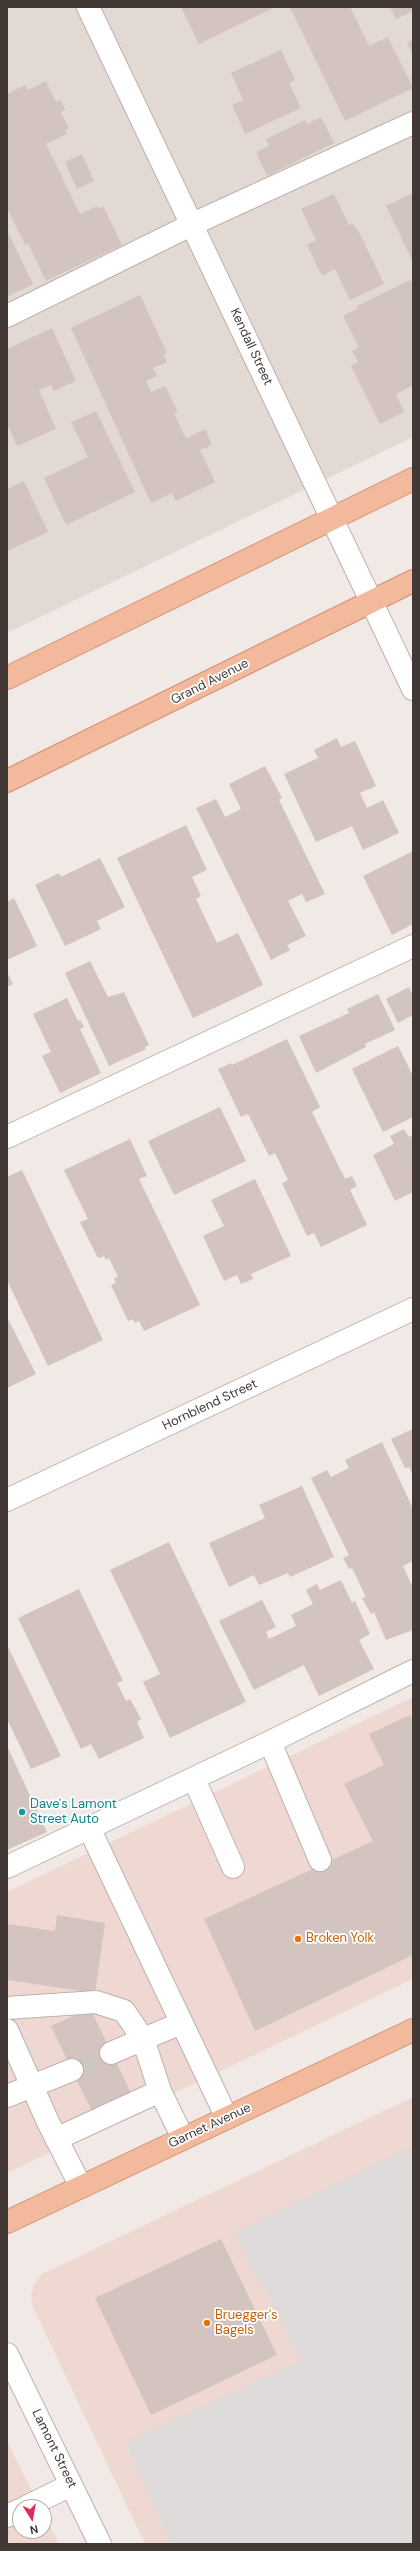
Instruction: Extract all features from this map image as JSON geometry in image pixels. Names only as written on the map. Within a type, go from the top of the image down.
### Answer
[{"type":"main road","points":[[7,678],[413,479]]},
{"type":"main road","name":"Grand Avenue","points":[[7,781],[132,721],[413,581]]},
{"type":"main road","name":"Garnet Avenue","points":[[7,2222],[413,2030]]},
{"type":"street","name":"Kendall Street","points":[[88,7],[193,224],[413,689]]},
{"type":"street","points":[[7,316],[193,224],[413,123]]},
{"type":"street","points":[[7,1137],[413,946]]},
{"type":"street","name":"Hornblend Street","points":[[7,1500],[413,1309]]},
{"type":"street","points":[[7,1867],[194,1779],[413,1671]]},
{"type":"street","points":[[270,1742],[320,1860]]},
{"type":"street","points":[[194,1779],[233,1867]]},
{"type":"street","points":[[89,1828],[227,2118]]},
{"type":"street","points":[[7,2008],[96,2002],[124,2011],[143,2039],[160,2091],[183,2138]]},
{"type":"street","points":[[111,2053],[181,2023]]},
{"type":"street","points":[[7,2030],[56,2139],[81,2187]]},
{"type":"street","points":[[7,2096],[31,2085],[72,2070]]},
{"type":"street","points":[[56,2139],[160,2091]]},
{"type":"street","name":"Lamont Street","points":[[7,2354],[97,2543]]},
{"type":"street","points":[[43,2499],[71,2486]]},
{"type":"shaded area","points":[[7,7],[413,7],[413,437],[7,633]]},
{"type":"shaded area","points":[[413,1697],[413,1979],[7,2173],[7,1892]]},
{"type":"shaded area","points":[[413,2097],[413,2544],[145,2544],[33,2307],[31,2296],[34,2285],[42,2274]]},
{"type":"shaded area","points":[[413,2146],[413,2544],[170,2544],[125,2442],[301,2361],[234,2233]]},
{"type":"shaded area","points":[[7,2441],[36,2499],[12,2499],[12,2539],[52,2539],[52,2530],[59,2544],[7,2544]]},
{"type":"building","points":[[181,7],[275,7],[199,44]]},
{"type":"building","points":[[290,7],[350,7],[369,46],[388,37],[413,88],[345,121]]},
{"type":"building","points":[[390,7],[413,7],[413,11],[396,19]]},
{"type":"building","points":[[413,40],[413,55],[407,42]]},
{"type":"building","points":[[281,50],[295,80],[289,83],[301,108],[245,134],[232,105],[243,100],[231,73]]},
{"type":"building","points":[[46,81],[56,102],[61,100],[65,110],[61,112],[69,129],[65,130],[67,134],[46,144],[80,214],[97,206],[99,209],[103,206],[122,245],[46,281],[28,243],[25,245],[7,208],[7,94],[25,85],[28,90]]},
{"type":"building","points":[[321,117],[334,143],[267,176],[256,152],[269,146],[266,139],[305,120],[307,124]]},
{"type":"building","points":[[82,154],[94,181],[77,189],[65,162]]},
{"type":"building","points":[[413,193],[413,262],[386,206]]},
{"type":"building","points":[[334,194],[349,225],[352,223],[359,232],[384,284],[350,300],[335,269],[322,276],[307,245],[316,240],[301,209]]},
{"type":"building","points":[[7,230],[33,284],[7,297]]},
{"type":"building","points":[[410,280],[413,285],[413,385],[396,394],[404,412],[380,424],[351,366],[358,362],[352,351],[359,347],[343,316],[358,308],[357,306]]},
{"type":"building","points":[[140,295],[167,353],[163,355],[167,362],[153,368],[157,376],[146,381],[151,392],[165,386],[178,412],[174,413],[186,439],[205,429],[212,445],[200,450],[215,482],[176,501],[172,493],[151,503],[71,328]]},
{"type":"building","points":[[52,328],[76,381],[54,391],[51,385],[39,390],[56,429],[17,446],[7,424],[7,349]]},
{"type":"building","points":[[96,411],[135,492],[66,525],[44,478],[88,457],[71,422]]},
{"type":"building","points":[[24,481],[48,532],[7,551],[7,489]]},
{"type":"building","points":[[337,738],[341,747],[355,741],[376,786],[360,793],[367,808],[383,800],[399,833],[363,850],[352,826],[316,842],[284,774],[318,758],[314,750]]},
{"type":"building","points":[[265,766],[282,798],[279,800],[325,894],[306,902],[302,894],[288,901],[306,936],[287,945],[290,950],[271,960],[196,808],[216,799],[225,817],[241,809],[229,784]]},
{"type":"building","points":[[186,825],[207,870],[192,877],[201,896],[196,899],[217,943],[238,933],[263,985],[193,1018],[117,858]]},
{"type":"building","points":[[413,851],[413,924],[392,935],[363,876]]},
{"type":"building","points":[[100,858],[125,907],[97,921],[101,929],[65,946],[35,885],[59,873],[61,877]]},
{"type":"building","points":[[14,898],[37,946],[7,960],[7,902]]},
{"type":"building","points":[[90,961],[108,997],[124,992],[149,1045],[145,1047],[146,1049],[109,1066],[65,973]]},
{"type":"building","points":[[7,972],[13,984],[7,987]]},
{"type":"building","points":[[409,987],[413,996],[413,1015],[398,1023],[386,999]]},
{"type":"building","points":[[378,994],[395,1030],[365,1044],[366,1047],[316,1073],[299,1036],[349,1013],[347,1009]]},
{"type":"building","points":[[67,998],[78,1021],[80,1020],[84,1027],[80,1029],[101,1073],[60,1093],[42,1056],[51,1052],[33,1014]]},
{"type":"building","points":[[287,1039],[320,1107],[312,1112],[345,1179],[352,1176],[357,1186],[350,1190],[367,1225],[321,1247],[314,1233],[307,1236],[282,1183],[288,1180],[275,1153],[269,1156],[248,1114],[241,1117],[218,1069],[231,1063],[232,1065]]},
{"type":"building","points":[[398,1046],[413,1076],[413,1117],[383,1132],[352,1069]]},
{"type":"building","points":[[220,1107],[246,1161],[174,1195],[148,1141]]},
{"type":"building","points":[[404,1129],[409,1137],[413,1135],[413,1192],[395,1201],[373,1155],[394,1144],[390,1136]]},
{"type":"building","points":[[130,1139],[147,1176],[139,1179],[200,1305],[144,1331],[139,1321],[135,1323],[133,1319],[128,1321],[111,1285],[116,1283],[114,1278],[118,1277],[109,1258],[106,1260],[104,1256],[98,1258],[80,1222],[88,1219],[64,1170]]},
{"type":"building","points":[[22,1170],[103,1340],[48,1366],[7,1280],[7,1177]]},
{"type":"building","points":[[255,1179],[291,1256],[251,1274],[253,1279],[241,1284],[237,1275],[224,1281],[203,1236],[224,1226],[211,1200]]},
{"type":"building","points":[[7,1317],[36,1374],[7,1388]]},
{"type":"building","points":[[413,1429],[413,1476],[409,1467],[405,1468],[391,1439]]},
{"type":"building","points":[[382,1442],[413,1509],[413,1561],[403,1566],[413,1588],[413,1630],[386,1640],[374,1612],[371,1614],[362,1598],[366,1597],[352,1568],[349,1569],[343,1558],[349,1555],[311,1478],[327,1470],[331,1477],[349,1468],[345,1460]]},
{"type":"building","points":[[302,1486],[334,1557],[290,1577],[288,1573],[259,1585],[254,1575],[229,1587],[209,1543],[265,1518],[259,1505]]},
{"type":"building","points":[[169,1542],[246,1702],[170,1738],[143,1682],[160,1674],[110,1570]]},
{"type":"building","points":[[341,1580],[352,1603],[355,1601],[370,1634],[359,1640],[374,1669],[319,1696],[304,1665],[254,1690],[219,1621],[262,1600],[276,1627],[266,1632],[269,1639],[296,1626],[291,1615],[313,1604],[306,1590],[317,1584],[320,1590]]},
{"type":"building","points":[[79,1589],[123,1681],[117,1683],[126,1701],[130,1699],[141,1719],[137,1722],[144,1738],[99,1759],[91,1744],[81,1749],[18,1618]]},
{"type":"building","points":[[7,1645],[61,1756],[31,1769],[7,1719]]},
{"type":"building","points":[[410,1715],[413,1721],[413,1955],[255,2031],[204,1919],[373,1841],[344,1784],[384,1765],[369,1734]]},
{"type":"building","name":"Dave's Lamont Street Auto","points":[[7,1746],[47,1832],[7,1850]]},
{"type":"building","points":[[57,1915],[105,1923],[95,1993],[7,1980],[7,1924],[55,1931]]},
{"type":"building","points":[[90,2008],[131,2093],[92,2112],[51,2026]]},
{"type":"building","points":[[221,2239],[277,2355],[151,2415],[95,2298]]},
{"type":"tunnel","points":[[72,2070],[111,2053]]},
{"type":"place","name":"Dave's Lamont Street Auto","points":[[22,1812]]},
{"type":"place","name":"Broken Yolk","points":[[298,1939]]},
{"type":"place","name":"Bruegger's Bagels","points":[[207,2323]]}]
